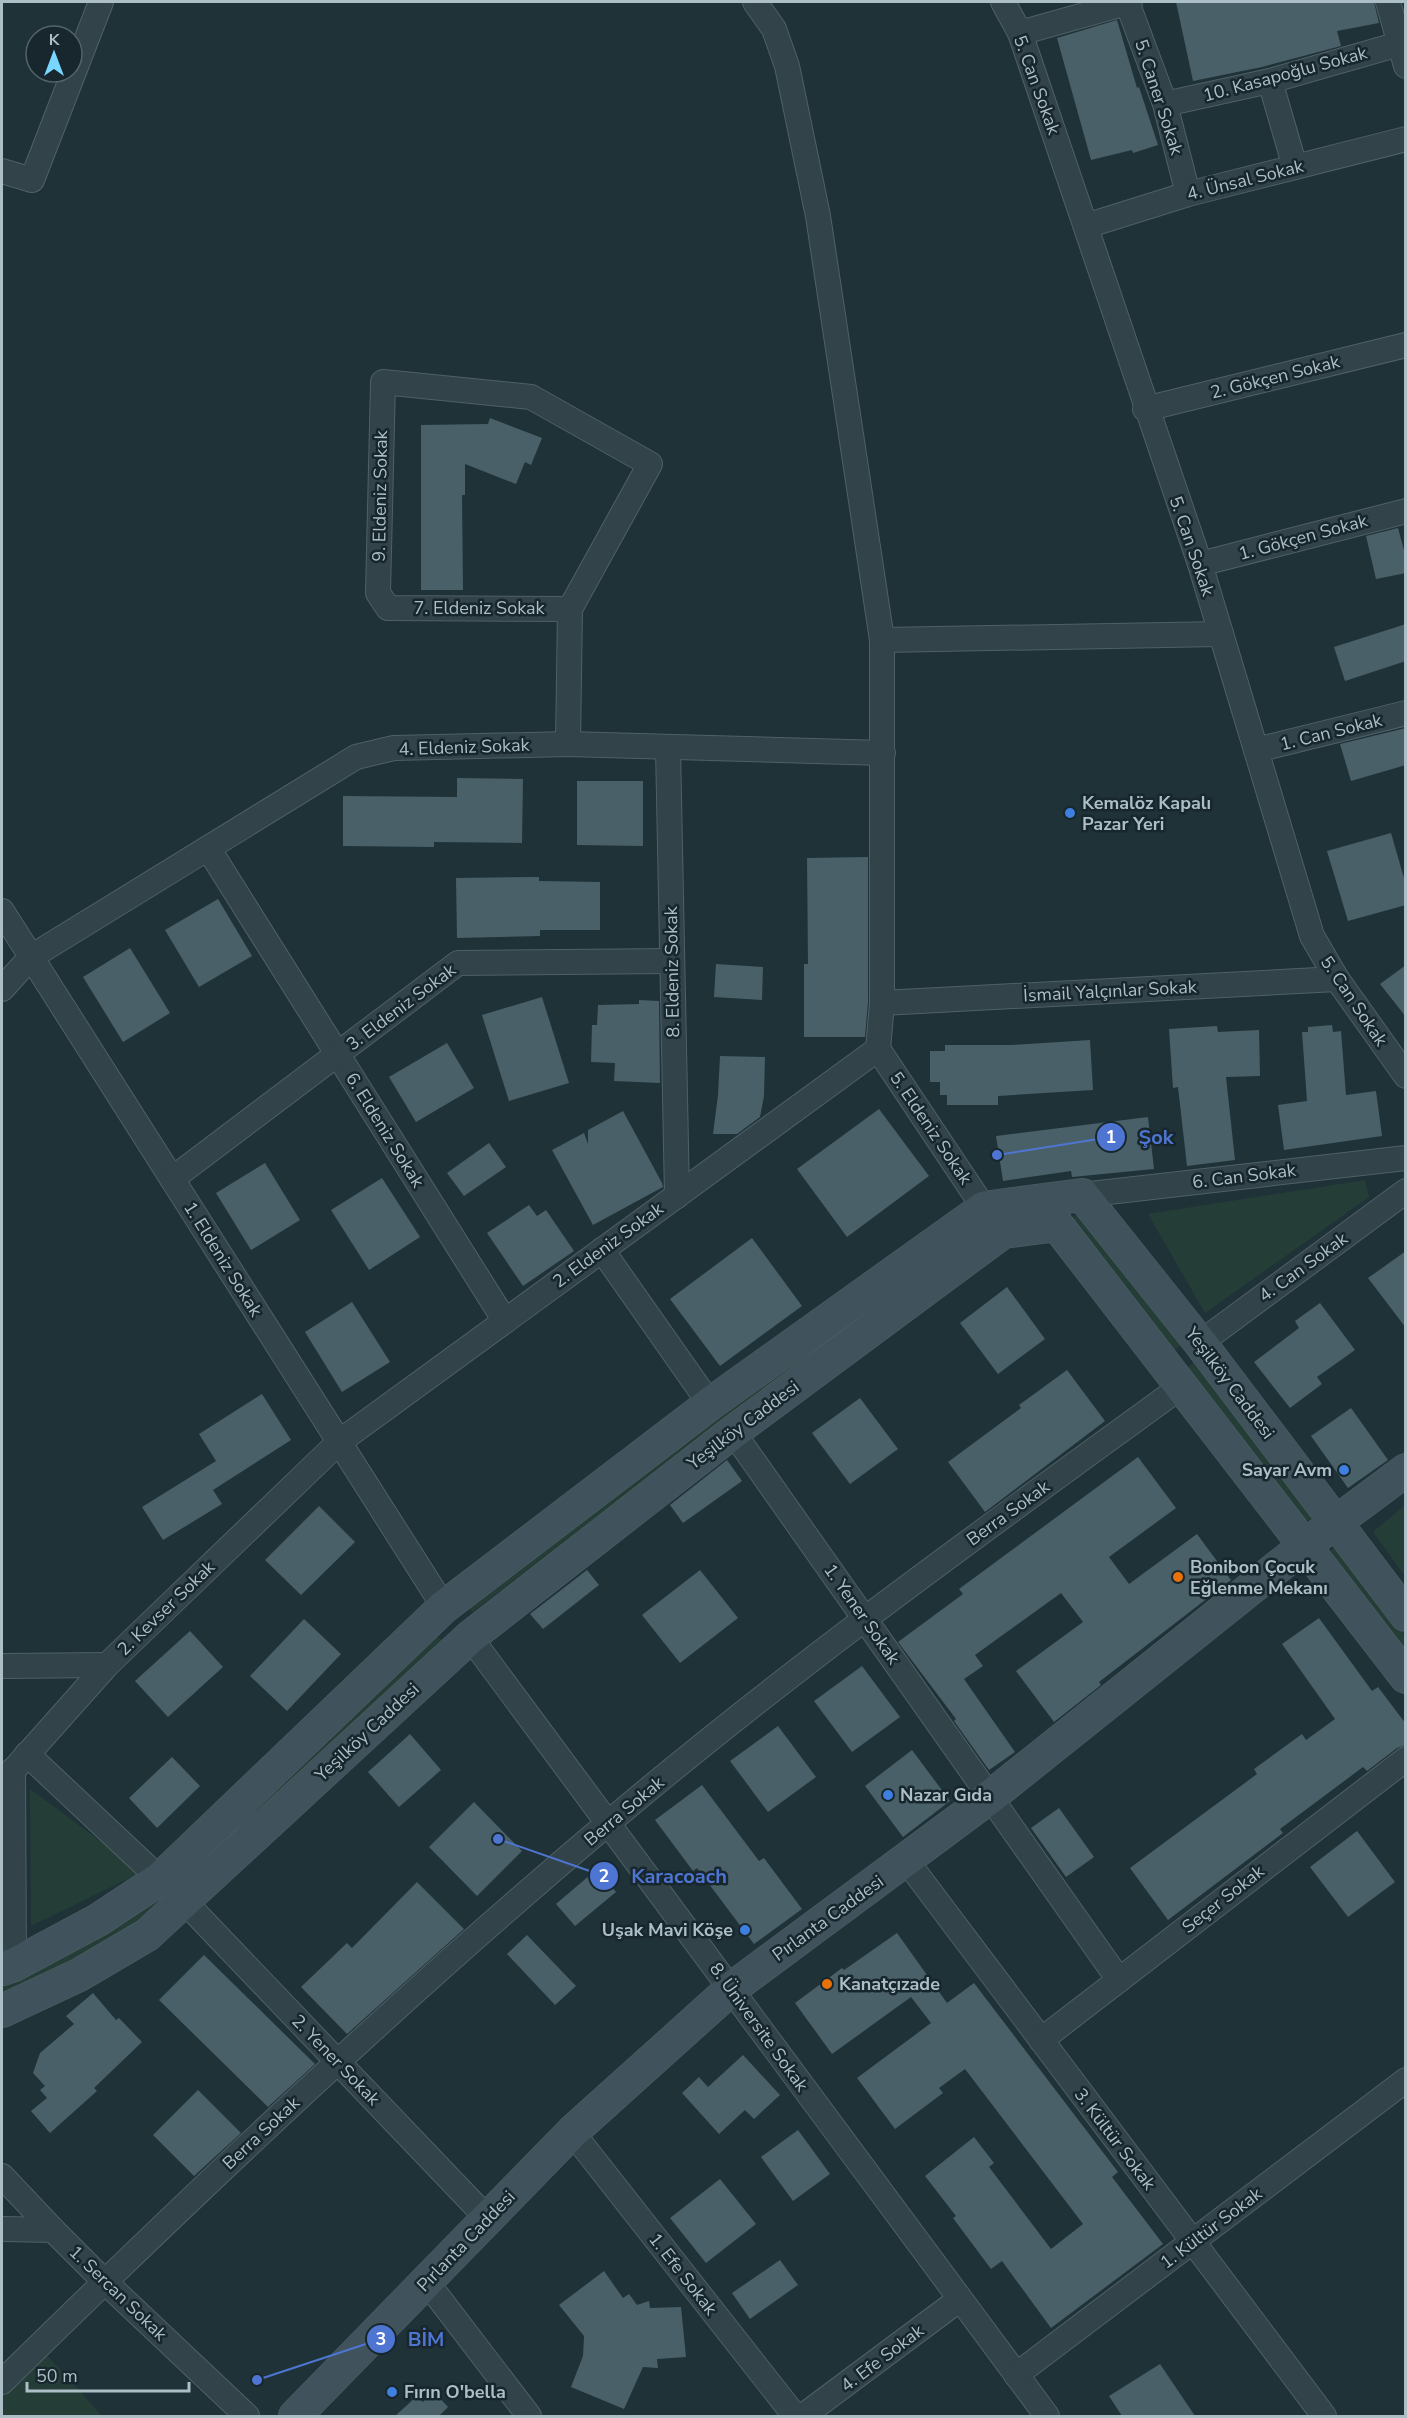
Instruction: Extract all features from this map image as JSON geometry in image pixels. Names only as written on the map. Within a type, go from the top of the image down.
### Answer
[{"type":"street","points":[[2,171],[32,180],[101,2]]},
{"type":"street","points":[[754,2],[774,29],[787,66],[818,216],[882,640],[882,1003],[878,1049]]},
{"type":"street","name":"5. Can Sokak","points":[[1003,2],[1020,33],[1145,409],[1200,564],[1312,936],[1337,979],[1406,1076]]},
{"type":"street","points":[[1020,33],[1128,2]]},
{"type":"street","name":"5. Caner Sokak","points":[[1128,2],[1165,104],[1188,194]]},
{"type":"street","points":[[1388,2],[1403,50]]},
{"type":"street","name":"10. Kasapoğlu Sokak","points":[[1165,104],[1403,50]]},
{"type":"street","points":[[1270,81],[1295,167]]},
{"type":"street","name":"4. Ünsal Sokak","points":[[1086,226],[1188,194],[1406,139]]},
{"type":"street","name":"2. Gökçen Sokak","points":[[1145,409],[1406,345]]},
{"type":"street","name":"9. Eldeniz Sokak","points":[[388,608],[378,593],[383,382],[531,397],[650,464],[570,609]]},
{"type":"street","name":"1. Gökçen Sokak","points":[[1200,564],[1406,511]]},
{"type":"street","name":"7. Eldeniz Sokak","points":[[388,608],[570,609]]},
{"type":"street","points":[[568,744],[570,609]]},
{"type":"street","points":[[882,640],[1221,634]]},
{"type":"street","name":"1. Can Sokak","points":[[1256,750],[1406,713]]},
{"type":"street","name":"4. Eldeniz Sokak","points":[[2,989],[31,957],[356,757],[394,748],[568,744],[883,753]]},
{"type":"street","name":"8. Eldeniz Sokak","points":[[668,748],[677,1196]]},
{"type":"street","name":"6. Eldeniz Sokak","points":[[208,848],[506,1321]]},
{"type":"street","name":"1. Eldeniz Sokak","points":[[2,911],[444,1607]]},
{"type":"street","name":"3. Eldeniz Sokak","points":[[172,1179],[458,963],[672,961]]},
{"type":"street","name":"İsmail Yalçınlar Sokak","points":[[882,1003],[1337,979]]},
{"type":"street","name":"2. Eldeniz Sokak","points":[[339,1442],[878,1049]]},
{"type":"street","name":"5. Eldeniz Sokak","points":[[878,1049],[994,1220]]},
{"type":"street","name":"6. Can Sokak","points":[[1082,1195],[1406,1158]]},
{"type":"street","name":"4. Can Sokak","points":[[1200,1343],[1406,1191]]},
{"type":"street","points":[[1082,1195],[1057,1225],[1406,1677]]},
{"type":"street","name":"Yeşilköy Caddesi","points":[[8,1967],[98,1920],[160,1879],[444,1607],[710,1404],[994,1220],[1082,1195],[1200,1343],[1406,1615]]},
{"type":"street","name":"Yeşilköy Caddesi","points":[[2,2011],[79,1975],[147,1935],[470,1637],[733,1432],[994,1220],[1057,1225]]},
{"type":"street","points":[[602,1250],[710,1404]]},
{"type":"street","points":[[1175,1377],[1200,1343]]},
{"type":"street","name":"Berra Sokak","points":[[2,2382],[337,2061],[608,1823],[864,1618],[1175,1377]]},
{"type":"street","name":"1. Yener Sokak","points":[[733,1432],[1119,1980]]},
{"type":"street","name":"2. Kevser Sokak","points":[[14,1769],[107,1665],[339,1442]]},
{"type":"street","name":"Pırlanta Caddesi","points":[[295,2416],[572,2132],[731,1989],[990,1797],[1304,1546],[1406,1470]]},
{"type":"street","points":[[444,1607],[470,1637]]},
{"type":"street","name":"8. Üniversite Sokak","points":[[470,1637],[1047,2416]]},
{"type":"street","points":[[2,1666],[107,1665]]},
{"type":"street","name":"Seçer Sokak","points":[[1041,2040],[1406,1759]]},
{"type":"street","points":[[14,1769],[160,1879]]},
{"type":"street","points":[[8,1967],[14,1769]]},
{"type":"street","name":"3. Kültür Sokak","points":[[906,1860],[1324,2416]]},
{"type":"street","name":"2. Yener Sokak","points":[[184,1901],[488,2220]]},
{"type":"street","name":"1. Kültür Sokak","points":[[1016,2375],[1406,2079]]},
{"type":"street","name":"1. Efe Sokak","points":[[572,2132],[795,2416]]},
{"type":"street","name":"1. Sercan Sokak","points":[[2,2176],[104,2282],[247,2416]]},
{"type":"street","points":[[2,2229],[53,2229]]},
{"type":"street","points":[[426,2282],[529,2416]]},
{"type":"street","name":"4. Efe Sokak","points":[[803,2416],[960,2299]]},
{"type":"green space","points":[[1365,1180],[1369,1197],[1205,1313],[1148,1214]]},
{"type":"green space","points":[[1080,1213],[1181,1345],[1173,1352],[1071,1218]]},
{"type":"green space","points":[[948,1240],[953,1246],[473,1612],[467,1607]]},
{"type":"green space","points":[[1196,1360],[1312,1517],[1301,1526],[1187,1368]]},
{"type":"green space","points":[[1405,1505],[1405,1576],[1373,1532]]},
{"type":"green space","points":[[1338,1544],[1405,1636],[1405,1658],[1327,1553]]},
{"type":"green space","points":[[436,1636],[444,1641],[141,1919],[73,1960],[2,1995],[2,1986],[17,1981]]},
{"type":"green space","points":[[30,1789],[142,1872],[31,1926]]},
{"type":"green space","points":[[44,2352],[102,2416],[2,2416],[2,2392]]},
{"type":"building","points":[[1176,2],[1374,2],[1379,23],[1337,31],[1341,46],[1262,67],[1193,81]]},
{"type":"building","points":[[1117,20],[1137,88],[1139,87],[1158,145],[1133,153],[1132,150],[1091,160],[1057,38]]},
{"type":"building","points":[[490,418],[542,438],[531,465],[525,462],[516,484],[465,464],[465,495],[462,495],[463,590],[421,590],[421,425],[488,424]]},
{"type":"building","points":[[1398,528],[1406,558],[1406,573],[1376,579],[1366,536]]},
{"type":"building","points":[[1406,624],[1406,661],[1345,681],[1334,647]]},
{"type":"building","points":[[1406,728],[1406,765],[1351,781],[1340,744]]},
{"type":"building","points":[[457,778],[523,779],[522,843],[434,842],[434,847],[343,846],[343,796],[457,797]]},
{"type":"building","points":[[577,781],[643,781],[643,846],[577,845]]},
{"type":"building","points":[[1391,833],[1406,885],[1406,905],[1348,921],[1327,851]]},
{"type":"building","points":[[868,857],[868,1002],[865,1037],[804,1037],[804,964],[808,964],[807,858]]},
{"type":"building","points":[[539,877],[539,881],[600,882],[600,930],[540,930],[540,936],[457,938],[456,878]]},
{"type":"building","points":[[218,899],[252,956],[199,987],[165,930]]},
{"type":"building","points":[[130,948],[170,1013],[123,1042],[83,977]]},
{"type":"building","points":[[716,964],[763,967],[762,1000],[714,997]]},
{"type":"building","points":[[1406,965],[1406,1017],[1380,984]]},
{"type":"building","points":[[542,997],[569,1083],[509,1101],[482,1015]]},
{"type":"building","points":[[639,1000],[659,1001],[660,1083],[614,1081],[615,1063],[591,1062],[592,1025],[597,1025],[598,1005],[639,1004]]},
{"type":"building","points":[[1332,1025],[1333,1032],[1341,1031],[1346,1095],[1376,1091],[1382,1136],[1284,1150],[1278,1105],[1307,1101],[1302,1032],[1308,1032],[1308,1027]]},
{"type":"building","points":[[1217,1026],[1218,1032],[1259,1030],[1260,1076],[1226,1077],[1235,1160],[1187,1166],[1178,1087],[1173,1088],[1169,1029]]},
{"type":"building","points":[[1090,1040],[1093,1090],[998,1096],[998,1105],[947,1105],[947,1095],[940,1095],[940,1082],[930,1082],[930,1051],[945,1051],[945,1045],[1012,1045]]},
{"type":"building","points":[[447,1043],[474,1088],[416,1122],[389,1077]]},
{"type":"building","points":[[720,1056],[765,1057],[764,1096],[760,1117],[737,1134],[713,1134]]},
{"type":"building","points":[[879,1109],[929,1176],[847,1237],[797,1169]]},
{"type":"building","points":[[623,1111],[663,1187],[593,1225],[552,1150],[584,1133],[588,1144],[588,1130]]},
{"type":"building","points":[[1148,1117],[1154,1169],[1072,1177],[1071,1171],[1003,1181],[996,1136]]},
{"type":"building","points":[[489,1143],[506,1167],[464,1196],[447,1173]]},
{"type":"building","points":[[265,1163],[300,1220],[251,1250],[216,1193]]},
{"type":"building","points":[[382,1178],[420,1237],[369,1270],[331,1210]]},
{"type":"building","points":[[529,1205],[537,1216],[546,1210],[574,1251],[523,1286],[487,1233]]},
{"type":"building","points":[[752,1238],[802,1306],[720,1366],[670,1299]]},
{"type":"building","points":[[1406,1251],[1406,1328],[1368,1278]]},
{"type":"building","points":[[1007,1287],[1045,1339],[998,1374],[960,1323]]},
{"type":"building","points":[[352,1302],[390,1362],[342,1392],[305,1332]]},
{"type":"building","points":[[1320,1303],[1355,1350],[1317,1377],[1322,1384],[1290,1408],[1254,1362],[1299,1328],[1295,1321]]},
{"type":"building","points":[[1067,1370],[1105,1421],[985,1512],[948,1462],[1021,1408],[1019,1405]]},
{"type":"building","points":[[262,1394],[291,1440],[213,1490],[222,1504],[163,1540],[142,1507],[216,1461],[199,1434]]},
{"type":"building","points":[[860,1398],[898,1449],[850,1484],[812,1433]]},
{"type":"building","points":[[1351,1408],[1388,1460],[1348,1488],[1311,1436]]},
{"type":"building","points":[[1138,1457],[1176,1508],[1109,1557],[1129,1584],[1197,1534],[1231,1580],[1099,1682],[1101,1685],[1054,1722],[1016,1671],[1083,1622],[1061,1593],[975,1655],[983,1666],[964,1679],[1015,1752],[989,1770],[954,1721],[956,1719],[898,1642],[963,1594],[959,1589]]},
{"type":"building","points":[[727,1460],[742,1481],[683,1523],[670,1505]]},
{"type":"building","points":[[319,1506],[355,1542],[301,1595],[265,1560]]},
{"type":"building","points":[[587,1570],[599,1585],[543,1629],[530,1614]]},
{"type":"building","points":[[700,1570],[738,1618],[680,1663],[642,1615]]},
{"type":"building","points":[[1319,1618],[1372,1691],[1378,1687],[1406,1724],[1406,1745],[1397,1748],[1367,1771],[1363,1767],[1280,1829],[1283,1833],[1168,1920],[1130,1868],[1257,1774],[1254,1769],[1302,1734],[1306,1740],[1335,1719],[1282,1644]]},
{"type":"building","points":[[304,1619],[341,1654],[287,1711],[250,1676]]},
{"type":"building","points":[[190,1631],[223,1667],[168,1717],[135,1681]]},
{"type":"building","points":[[862,1666],[900,1717],[852,1752],[814,1701]]},
{"type":"building","points":[[778,1726],[816,1777],[768,1812],[730,1761]]},
{"type":"building","points":[[410,1734],[441,1770],[399,1807],[368,1772]]},
{"type":"building","points":[[912,1750],[950,1801],[903,1837],[865,1786]]},
{"type":"building","points":[[172,1757],[200,1786],[157,1828],[129,1798]]},
{"type":"building","points":[[702,1785],[759,1861],[764,1858],[802,1909],[754,1944],[697,1868],[693,1871],[655,1820]]},
{"type":"building","points":[[474,1802],[522,1851],[477,1896],[429,1847]]},
{"type":"building","points":[[1059,1808],[1094,1857],[1066,1877],[1031,1828]]},
{"type":"building","points":[[1357,1831],[1395,1882],[1348,1917],[1310,1867]]},
{"type":"building","points":[[597,1869],[616,1892],[575,1926],[556,1904]]},
{"type":"building","points":[[417,1882],[464,1929],[347,2034],[301,1987],[347,1943],[352,1948]]},
{"type":"building","points":[[897,1933],[947,2003],[974,1983],[1118,2172],[1112,2177],[1163,2244],[1051,2328],[1002,2261],[991,2269],[953,2218],[956,2216],[925,2176],[974,2137],[994,2163],[989,2167],[1051,2249],[1083,2224],[965,2069],[939,2088],[943,2093],[895,2129],[857,2078],[931,2023],[911,1997],[832,2054],[795,2003],[842,1968],[844,1970]]},
{"type":"building","points":[[527,1935],[576,1986],[555,2005],[507,1954]]},
{"type":"building","points":[[204,1955],[315,2064],[268,2107],[159,2000]]},
{"type":"building","points":[[93,1993],[116,2020],[119,2018],[142,2042],[94,2088],[97,2091],[50,2133],[31,2111],[47,2098],[40,2090],[45,2086],[33,2073],[40,2053],[74,2024],[66,2016]]},
{"type":"building","points":[[743,2055],[780,2095],[754,2119],[745,2110],[719,2134],[682,2093],[699,2077],[708,2087]]},
{"type":"building","points":[[198,2090],[241,2133],[194,2176],[153,2135]]},
{"type":"building","points":[[798,2130],[830,2174],[793,2201],[761,2157]]},
{"type":"building","points":[[720,2179],[756,2224],[706,2263],[670,2218]]},
{"type":"building","points":[[780,2260],[798,2285],[750,2319],[732,2293]]},
{"type":"building","points":[[604,2271],[623,2298],[629,2294],[637,2305],[649,2301],[650,2308],[681,2307],[686,2357],[657,2359],[658,2368],[643,2367],[624,2409],[571,2387],[583,2356],[584,2336],[559,2305]]},
{"type":"building","points":[[1160,2364],[1195,2416],[1122,2416],[1109,2396]]},
{"type":"building","points":[[434,2392],[448,2407],[439,2416],[395,2416],[417,2396],[423,2402]]},
{"type":"place","name":"Kemalöz Kapalı Pazar Yeri","points":[[1070,813]]},
{"type":"place","name":"Şok","points":[[997,1155]]},
{"type":"place","name":"Sayar Avm","points":[[1344,1470]]},
{"type":"place","name":"Bonibon Çocuk Eğlenme Mekanı","points":[[1178,1577]]},
{"type":"place","name":"Nazar Gıda","points":[[888,1795]]},
{"type":"place","name":"Karacoach","points":[[498,1839]]},
{"type":"place","name":"Uşak Mavi Köşe","points":[[745,1930]]},
{"type":"place","name":"Kanatçızade","points":[[827,1984]]},
{"type":"place","name":"BİM","points":[[257,2380]]},
{"type":"place","name":"Fırın O'bella","points":[[392,2392]]}]
